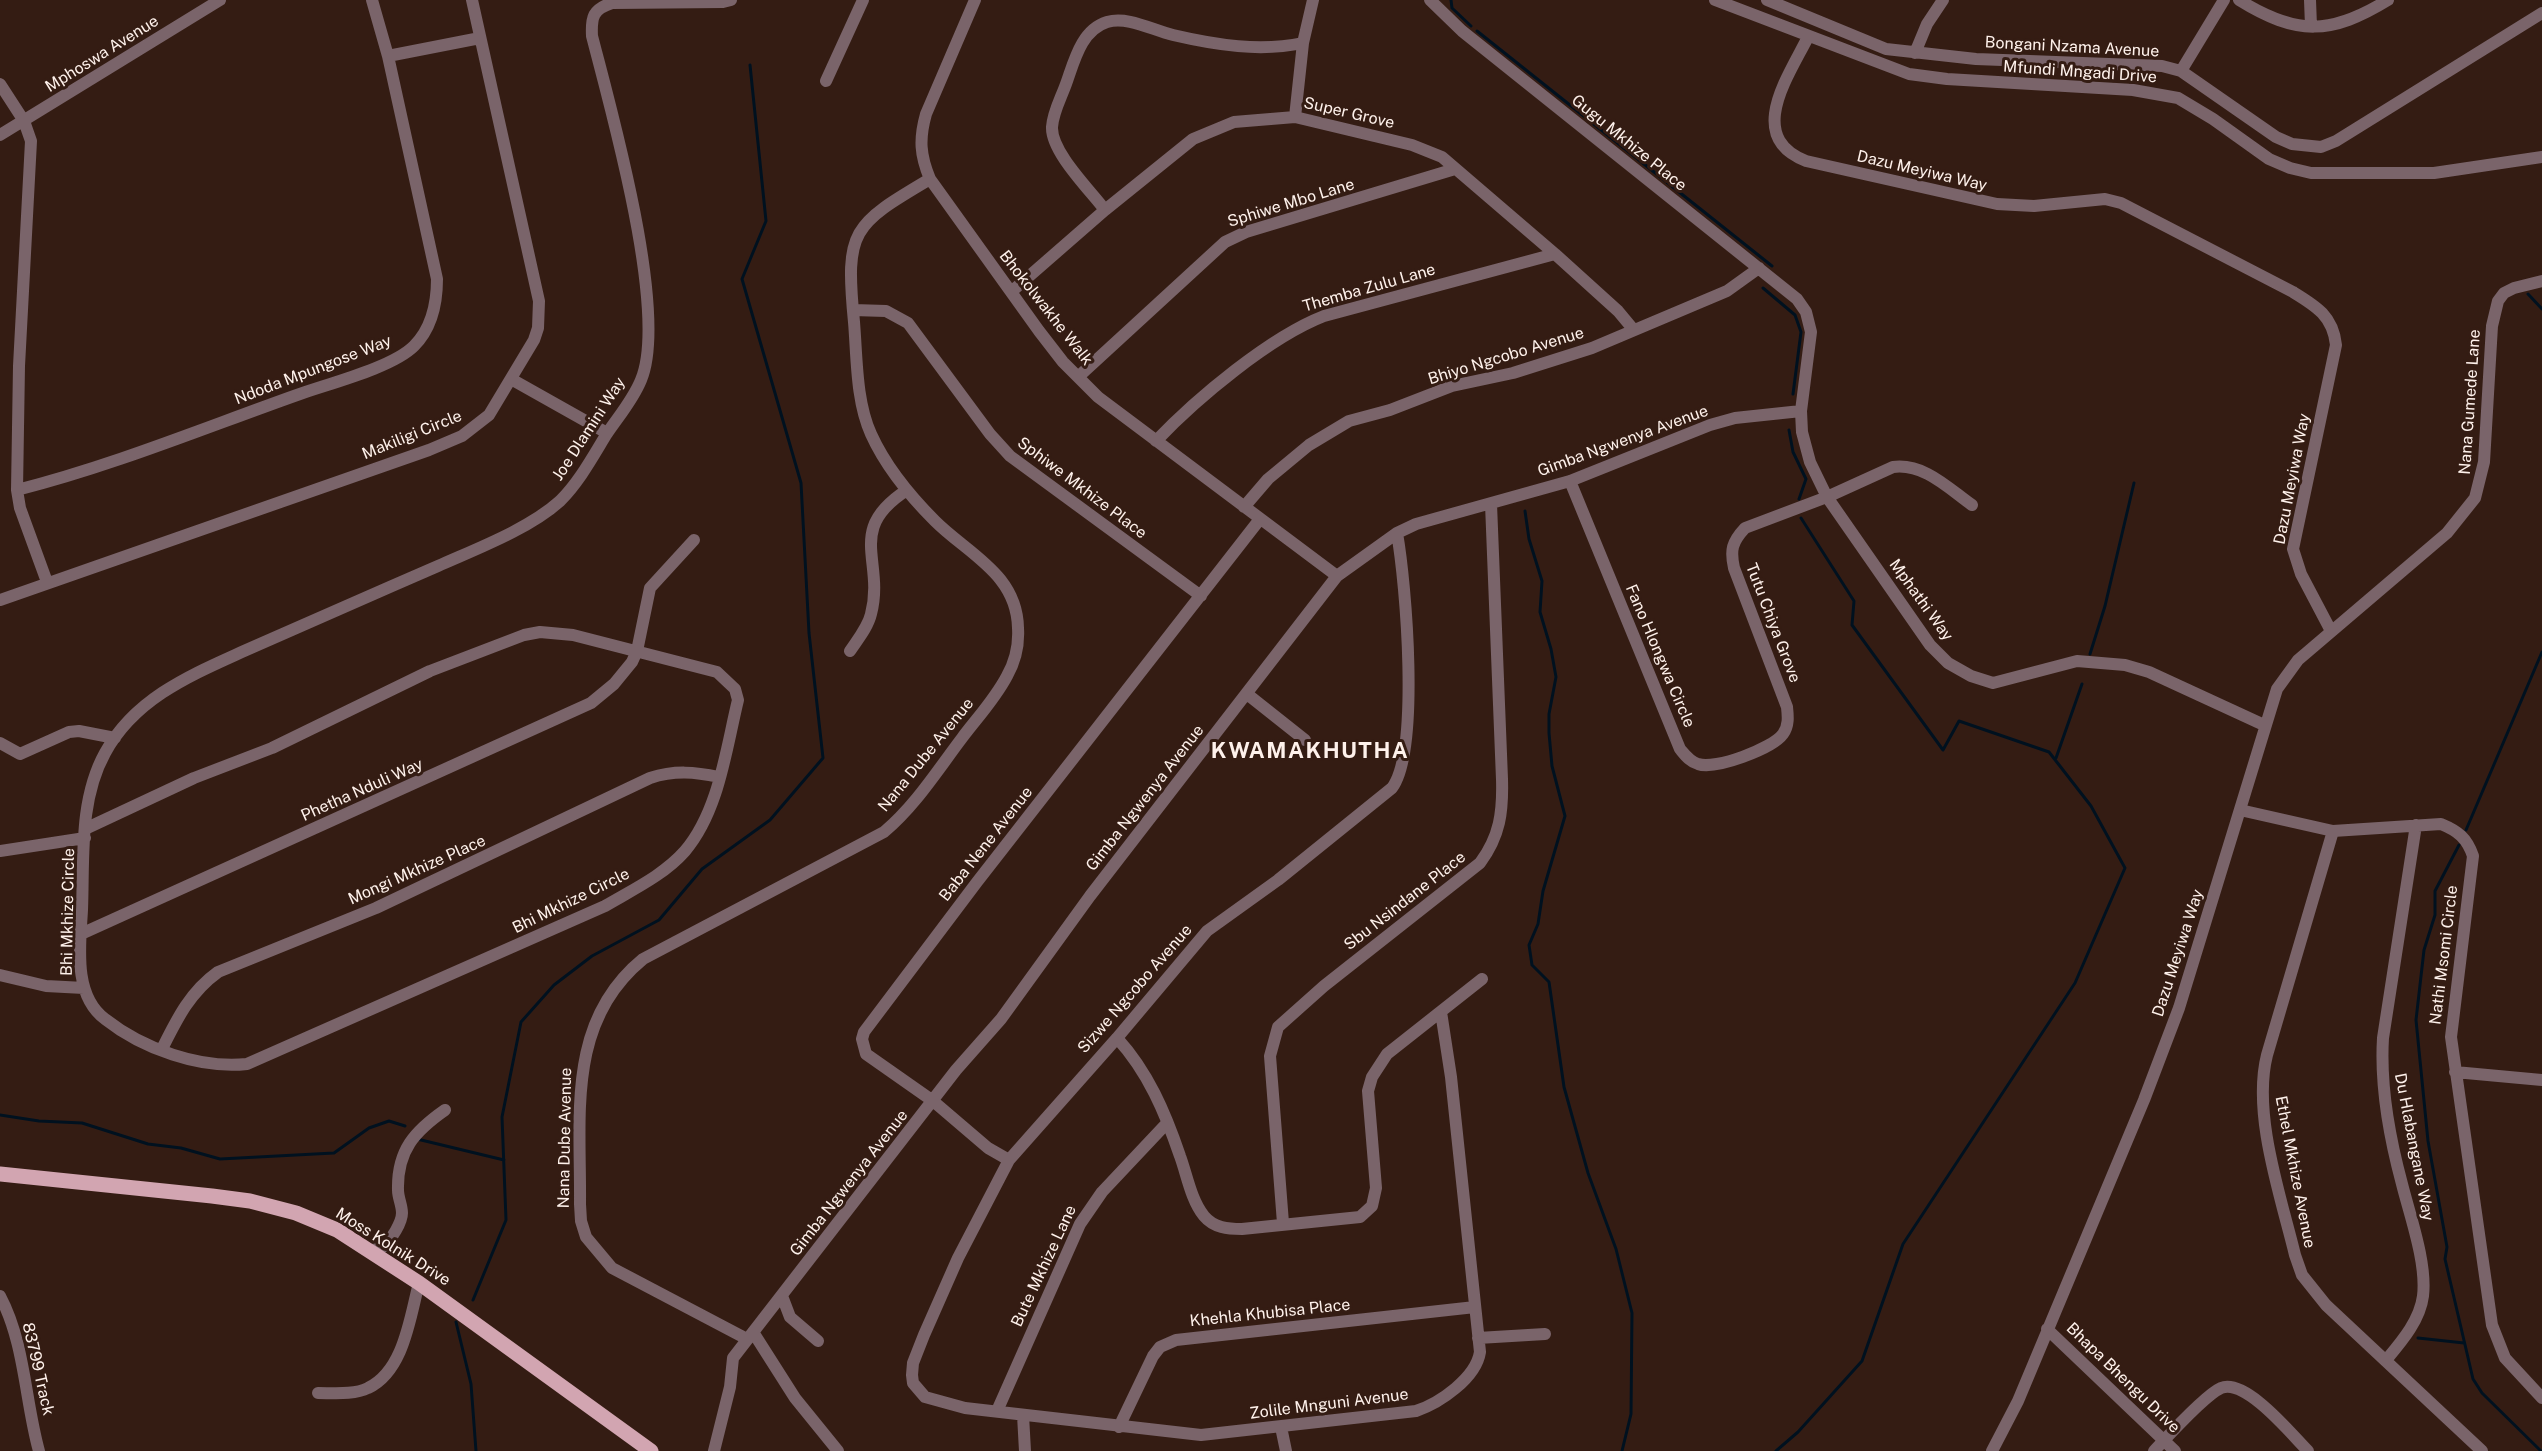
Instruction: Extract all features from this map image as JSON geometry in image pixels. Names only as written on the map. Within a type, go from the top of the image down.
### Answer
[{"type":"main road","name":"Moss Kolnik Drive","points":[[0,1174],[250,1201],[296,1213],[337,1230],[419,1283],[651,1451]]},
{"type":"street","name":"Mphoswa Avenue","points":[[0,135],[220,0]]},
{"type":"street","name":"Ndoda Mpungose Way","points":[[17,490],[80,471],[355,375],[393,360],[414,346],[433,314],[437,301],[436,279],[388,56],[372,0]]},
{"type":"street","name":"Makiligi Circle","points":[[0,600],[462,436],[489,415],[538,328],[538,301],[472,0]]},
{"type":"street","name":"Joe Dlamini Way","points":[[138,710],[184,678],[478,548],[537,518],[558,503],[572,488],[641,380],[648,358],[650,334],[645,274],[608,98],[592,36],[591,20],[600,7],[612,3],[731,0]]},
{"type":"street","points":[[826,81],[863,0]]},
{"type":"street","name":"Bhokolwakhe Walk","points":[[975,0],[926,114],[921,134],[922,160],[930,179],[1011,292],[1078,377],[1098,398],[1337,576]]},
{"type":"street","points":[[1296,117],[1303,43],[1313,0]]},
{"type":"street","name":"Gugu Mkhize Place","points":[[1430,0],[1462,31],[1797,299],[1806,312]]},
{"type":"street","name":"Mfundi Mngadi Drive","points":[[1715,0],[1909,74],[2133,90],[2178,98],[2213,119],[2269,159],[2290,168],[2311,173],[2434,173],[2542,157]]},
{"type":"street","name":"Bongani Nzama Avenue","points":[[1767,0],[1867,43],[1914,53],[1976,59],[2142,65],[2181,71],[2276,137],[2292,144],[2321,147],[2336,141],[2416,94],[2542,13]]},
{"type":"street","points":[[1914,53],[1943,0]]},
{"type":"street","points":[[2181,71],[2224,0]]},
{"type":"street","points":[[2239,0],[2274,20],[2311,26],[2334,26],[2348,22],[2388,0]]},
{"type":"street","points":[[2310,0],[2311,26]]},
{"type":"street","points":[[1105,210],[1057,148],[1052,134],[1054,116],[1080,45],[1092,31],[1105,22],[1118,20],[1174,35],[1253,48],[1303,43]]},
{"type":"street","name":"Dazu Meyiwa Way","points":[[1808,37],[1778,103],[1773,128],[1777,141],[1791,155],[1806,161],[1997,204],[2034,206],[2105,199],[2121,203],[2314,304],[2327,316],[2334,329],[2336,345],[2293,549],[2301,574],[2331,632],[2288,670],[2277,689],[2264,725],[2179,1008],[2144,1100],[2019,1401],[1992,1451]]},
{"type":"street","points":[[388,56],[480,38]]},
{"type":"street","points":[[0,84],[24,121],[32,154],[20,366],[17,490],[47,582]]},
{"type":"street","name":"Super Grove","points":[[1011,292],[1177,150],[1208,130],[1253,118],[1296,117],[1431,150],[1555,254],[1633,329]]},
{"type":"street","name":"Sphiwe Mbo Lane","points":[[1078,377],[1225,242],[1246,232],[1455,169]]},
{"type":"street","name":"Nana Dube Avenue","points":[[750,1336],[612,1268],[586,1237],[581,1221],[580,1204],[582,1065],[594,1022],[611,990],[627,972],[643,959],[867,842],[898,820],[992,700],[1008,675],[1017,647],[1018,627],[1009,590],[997,573],[935,521],[907,490],[871,434],[863,410],[849,271],[856,238],[864,225],[890,203],[930,179]]},
{"type":"street","name":"Themba Zulu Lane","points":[[1156,441],[1192,407],[1259,353],[1303,324],[1324,316],[1555,254]]},
{"type":"street","name":"Bhiyo Ngcobo Avenue","points":[[1244,507],[1268,478],[1309,446],[1349,421],[1390,410],[1452,386],[1542,364],[1592,348],[1727,291],[1759,268]]},
{"type":"street","name":"Nana Gumede Lane","points":[[2331,632],[2447,533],[2475,498],[2484,462],[2494,314],[2498,301],[2504,293],[2542,281]]},
{"type":"street","name":"Sphiwe Mkhize Place","points":[[853,310],[886,311],[908,323],[990,434],[1010,456],[1201,596]]},
{"type":"street","name":"Mphathi Way","points":[[1806,312],[1811,332],[1801,411],[1805,447],[1827,497],[1930,645],[1948,663],[1971,676],[1993,682],[2077,661],[2125,665],[2149,672],[2264,725]]},
{"type":"street","points":[[511,379],[608,434]]},
{"type":"street","name":"Gimba Ngwenya Avenue","points":[[714,1451],[730,1387],[730,1365],[750,1336],[956,1070],[1001,1019],[1097,887],[1337,576],[1397,533],[1453,512],[1491,504],[1570,481],[1710,424],[1735,418],[1801,411]]},
{"type":"street","points":[[1827,497],[1877,474],[1904,466],[1929,475],[1972,505]]},
{"type":"street","name":"Fano Hlongwa Circle","points":[[1570,481],[1680,749],[1689,760],[1707,766],[1716,765],[1773,744]]},
{"type":"street","points":[[850,651],[872,613],[873,586],[870,546],[872,528],[882,509],[907,490]]},
{"type":"street","name":"Tutu Chiya Grove","points":[[1773,744],[1785,732],[1787,707],[1734,568],[1730,551],[1735,538],[1745,528],[1827,497]]},
{"type":"street","name":"Sbu Nsindane Place","points":[[1283,1223],[1270,1056],[1278,1027],[1324,986],[1480,863],[1491,847],[1499,828],[1503,798],[1491,504]]},
{"type":"street","name":"Baba Nene Avenue","points":[[1009,1160],[973,1136],[933,1101],[866,1054],[862,1039],[864,1032],[977,882],[1260,519]]},
{"type":"street","name":"Sizwe Ngcobo Avenue","points":[[925,1397],[913,1383],[913,1363],[958,1258],[1009,1160],[1117,1038],[1206,931],[1278,880],[1392,788],[1398,780],[1407,747],[1407,716],[1404,589],[1397,533]]},
{"type":"street","points":[[637,651],[650,588],[694,540]]},
{"type":"street","name":"Bhi Mkhize Circle","points":[[85,833],[194,778],[282,744],[430,671],[524,635],[556,632],[717,672],[735,689],[738,700],[719,777],[699,832],[684,852],[644,883],[605,906],[248,1064],[209,1065],[188,1060],[118,1029],[94,1011],[84,988],[81,934],[85,833],[87,802],[94,776],[115,738],[138,710]]},
{"type":"street","name":"Phetha Nduli Way","points":[[81,934],[591,703],[614,684],[637,651]]},
{"type":"street","points":[[1246,694],[1305,740]]},
{"type":"street","points":[[0,743],[20,754],[69,732],[79,731],[115,738]]},
{"type":"street","name":"Mongi Mkhize Place","points":[[162,1049],[190,997],[201,984],[218,972],[376,908],[650,778],[670,772],[719,777]]},
{"type":"street","name":"Nathi Msomi Circle","points":[[2240,810],[2333,831],[2440,824],[2456,830],[2465,838],[2473,856],[2451,1037],[2492,1325],[2505,1358],[2542,1398]]},
{"type":"street","name":"Du Hlabangane Way","points":[[2387,1359],[2411,1326],[2423,1295],[2415,1234],[2399,1175],[2384,1095],[2381,1065],[2383,1038],[2416,825]]},
{"type":"street","name":"Ethel Mkhize Avenue","points":[[2333,831],[2265,1062],[2262,1100],[2283,1204],[2302,1275],[2326,1305],[2387,1359],[2482,1451]]},
{"type":"street","points":[[0,851],[85,833]]},
{"type":"street","points":[[0,975],[46,986],[84,988]]},
{"type":"street","points":[[1117,1038],[1145,1072],[1198,1206],[1212,1223],[1226,1229],[1242,1229],[1283,1223],[1360,1217],[1372,1206],[1376,1188],[1368,1091],[1372,1077],[1387,1054],[1482,979]]},
{"type":"street","name":"Zolile Mnguni Avenue","points":[[925,1397],[965,1408],[1202,1435],[1416,1411],[1429,1407],[1459,1383],[1476,1365],[1480,1352],[1451,1077],[1441,1012]]},
{"type":"street","points":[[2456,1072],[2542,1080]]},
{"type":"street","points":[[369,1251],[385,1246],[401,1218],[398,1190],[404,1155],[410,1141],[425,1125],[445,1110]]},
{"type":"street","name":"Bute Mkhize Lane","points":[[997,1411],[1080,1224],[1091,1205],[1167,1123]]},
{"type":"street","points":[[318,1393],[345,1393],[367,1389],[381,1379],[399,1354],[419,1283]]},
{"type":"street","name":"83799 Track","points":[[0,1296],[9,1317],[39,1451]]},
{"type":"street","points":[[782,1296],[790,1317],[818,1341]]},
{"type":"street","name":"Khehla Khubisa Place","points":[[1119,1426],[1153,1356],[1160,1347],[1176,1340],[1475,1306]]},
{"type":"street","name":"Bhapa Bhengu Drive","points":[[2047,1329],[2175,1451]]},
{"type":"street","points":[[1478,1338],[1545,1334]]},
{"type":"street","points":[[750,1336],[795,1398],[838,1450]]},
{"type":"street","points":[[2154,1451],[2206,1400],[2221,1388],[2228,1387],[2242,1390],[2256,1400],[2308,1451]]},
{"type":"street","points":[[1023,1415],[1025,1451]]},
{"type":"street","points":[[1281,1427],[1287,1451]]},
{"type":"waterway","points":[[1451,0],[1452,8],[1471,26]]},
{"type":"waterway","points":[[1477,31],[1772,266]]},
{"type":"waterway","points":[[473,1300],[506,1220],[502,1117],[521,1022],[554,985],[592,956],[659,920],[702,869],[770,820],[823,758],[809,633],[801,483],[742,279],[766,221],[750,65]]},
{"type":"waterway","points":[[1763,288],[1795,315],[1801,332],[1793,394]]},
{"type":"waterway","points":[[2528,294],[2542,309]]},
{"type":"waterway","points":[[1789,430],[1793,452],[1806,479],[1799,499]]},
{"type":"waterway","points":[[2090,654],[2105,606],[2134,483]]},
{"type":"waterway","points":[[1525,511],[1529,539],[1542,581],[1540,612],[1551,649],[1556,677],[1549,714],[1549,733],[1552,766],[1565,816],[1543,891],[1538,924],[1529,945],[1532,965],[1549,982],[1564,1087],[1588,1173],[1616,1249],[1632,1313],[1631,1414],[1622,1451]]},
{"type":"waterway","points":[[1776,1451],[1798,1432],[1862,1361],[1903,1244],[2075,983],[2125,868],[2091,806],[2049,752],[1959,721],[1943,750],[1852,625],[1854,601],[1801,518]]},
{"type":"waterway","points":[[2466,830],[2542,652]]},
{"type":"waterway","points":[[2056,758],[2082,684]]},
{"type":"waterway","points":[[2459,845],[2435,891],[2435,915],[2424,950],[2416,1020],[2428,1141],[2447,1247],[2445,1259],[2473,1379],[2482,1393],[2541,1451]]},
{"type":"waterway","points":[[0,1115],[39,1121],[82,1123],[148,1144],[181,1148],[220,1159],[334,1153],[369,1128],[389,1121],[405,1126]]},
{"type":"waterway","points":[[417,1139],[504,1160]]},
{"type":"waterway","points":[[456,1322],[471,1384],[476,1451]]},
{"type":"waterway","points":[[2418,1338],[2464,1343]]},
{"type":"district","name":"KWAMAKHUTHA","points":[[1310,751]]}]
